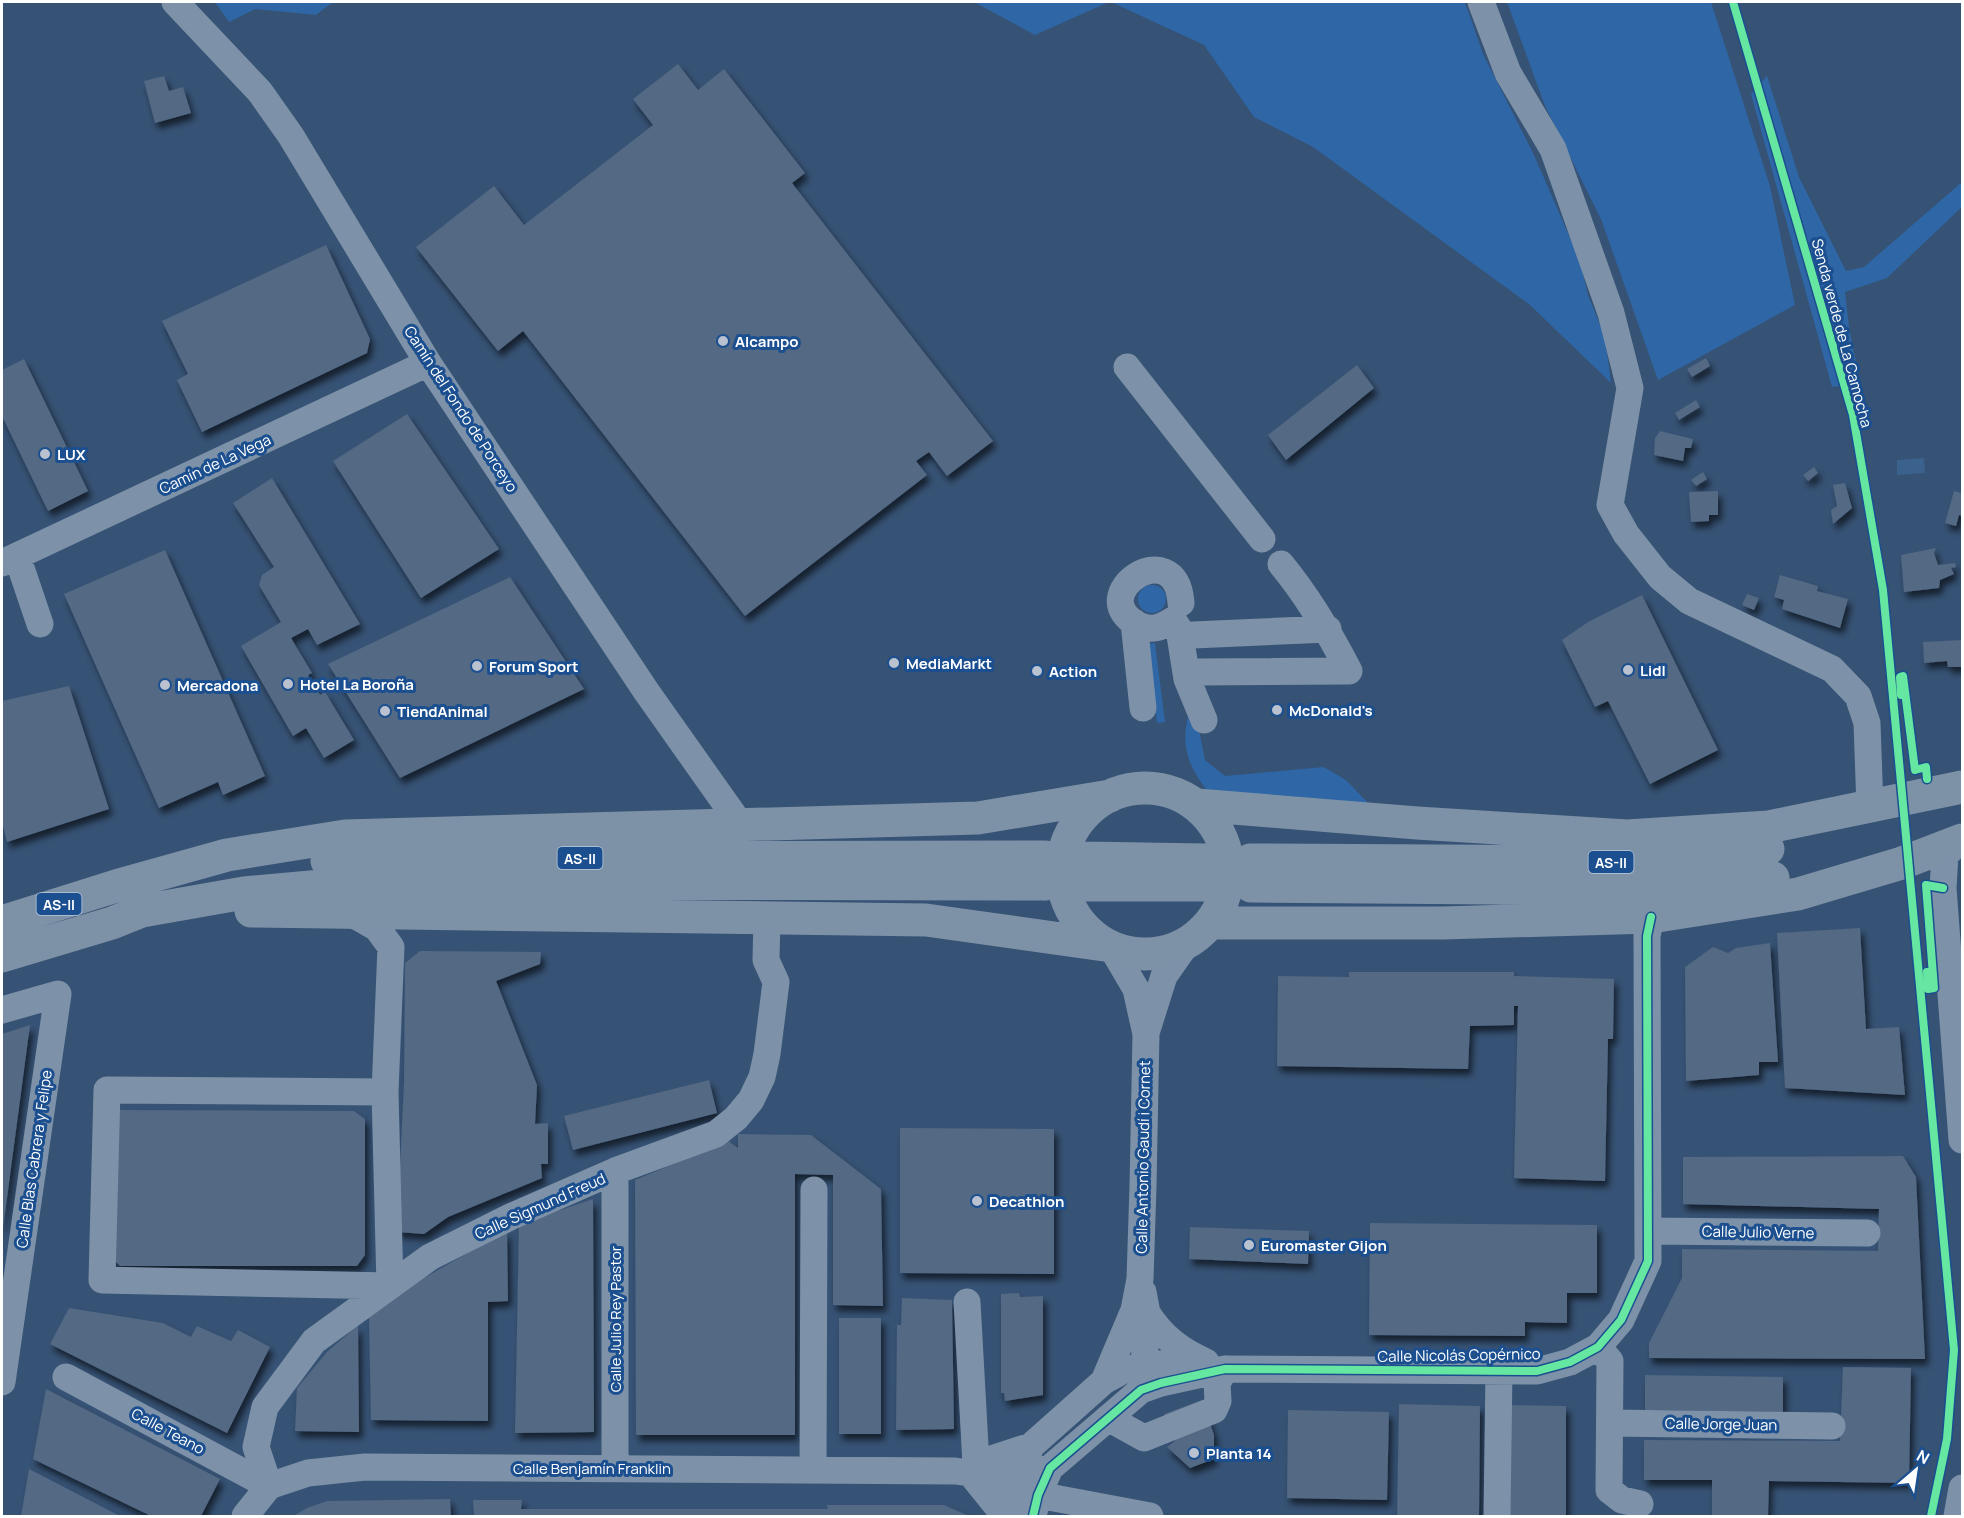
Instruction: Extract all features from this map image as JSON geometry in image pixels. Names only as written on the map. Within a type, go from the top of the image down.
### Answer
[{"type":"highway","points":[[1197,805],[1417,823],[1627,836],[1769,827],[1870,808],[1962,787]]},
{"type":"highway","points":[[112,923],[170,921],[232,911],[926,920],[1161,955],[1185,946],[1211,923],[1226,893],[1229,866],[1222,838],[1212,820],[1197,805],[1176,793],[1156,788],[1125,789],[1110,796],[1086,814],[1074,830],[1063,854],[1061,870],[1063,886],[1070,908],[1081,925],[1108,947]]},
{"type":"highway","name":"AS-II","points":[[1962,794],[1883,822],[1772,849],[1621,862],[1250,873],[1618,889],[1770,879],[1962,837]]},
{"type":"highway","points":[[116,886],[227,855],[345,836],[978,818],[1110,796]]},
{"type":"highway","points":[[1211,923],[1443,923],[1651,917],[1798,894],[1902,863],[1962,837]]},
{"type":"highway","name":"AS-II","points":[[2,922],[116,886],[351,858],[1045,871],[355,883],[244,893],[142,911],[112,923],[2,956]]},
{"type":"highway","points":[[1085,872],[1204,873]]},
{"type":"street","name":"Camín del Fondo de Porceyo","points":[[175,2],[260,92],[285,127],[428,363],[658,707],[740,824]]},
{"type":"street","points":[[1481,2],[1508,73],[1553,149],[1611,313],[1630,388],[1610,505],[1626,534],[1660,578],[1689,600],[1832,669],[1858,696],[1866,723],[1870,808]]},
{"type":"street","name":"Camín de La Vega","points":[[9,560],[428,363]]},
{"type":"street","points":[[1127,367],[1262,538]]},
{"type":"street","points":[[9,560],[39,624]]},
{"type":"street","points":[[1197,672],[1349,671],[1328,629],[1305,593],[1281,564]]},
{"type":"street","points":[[1143,708],[1121,598],[1129,580],[1145,571],[1163,573],[1177,584],[1182,619],[1179,629],[1187,679],[1204,720]]},
{"type":"street","points":[[1275,632],[1275,623],[1305,593]]},
{"type":"street","points":[[1123,611],[1145,628],[1155,629],[1182,619],[1275,632],[1328,629]]},
{"type":"street","points":[[1962,837],[1945,855],[1943,888],[1962,1140]]},
{"type":"street","points":[[349,912],[377,928],[391,947],[386,1092],[390,1286],[102,1280],[107,1090],[386,1092]]},
{"type":"street","points":[[391,947],[430,913]]},
{"type":"street","name":"Calle Sigmund Freud","points":[[269,1486],[256,1447],[265,1407],[314,1341],[440,1252],[510,1217],[615,1171],[716,1134],[736,1118],[751,1100],[762,1077],[767,1054],[776,982],[766,960],[767,917]]},
{"type":"street","name":"Calle Nicolás Copérnico","points":[[1149,1380],[1216,1366],[1537,1371],[1570,1362],[1598,1347],[1621,1320],[1637,1290],[1648,1261],[1647,936],[1651,917]]},
{"type":"street","name":"Calle Antonio Gaudí i Cornet","points":[[1146,1034],[1164,976],[1185,946]]},
{"type":"street","name":"Calle Antonio Gaudí i Cornet","points":[[1108,947],[1136,989],[1146,1034],[1140,1279],[1141,1312],[1149,1380]]},
{"type":"street","name":"Calle Blas Cabrera y Felipe","points":[[2,1010],[58,994],[2,1382]]},
{"type":"street","name":"Calle Julio Rey Pastor","points":[[615,1171],[615,1467]]},
{"type":"street","points":[[813,1469],[814,1190]]},
{"type":"street","name":"Calle Julio Verne","points":[[1648,1231],[1867,1233]]},
{"type":"street","points":[[967,1302],[967,1470],[1005,1516]]},
{"type":"street","points":[[1104,1381],[1141,1312]]},
{"type":"street","name":"Calle Nicolás Copérnico","points":[[1141,1312],[1181,1351],[1216,1366]]},
{"type":"street","points":[[1598,1347],[1610,1361],[1609,1490],[1622,1500],[1640,1504]]},
{"type":"street","points":[[1108,1418],[1144,1438],[1214,1410],[1218,1401],[1216,1366]]},
{"type":"street","points":[[1010,1516],[1020,1475],[1031,1446],[1104,1381],[1126,1369],[1149,1380],[1050,1468],[1032,1509]]},
{"type":"street","points":[[1497,1516],[1498,1370]]},
{"type":"street","name":"Calle Teano","points":[[66,1377],[269,1486]]},
{"type":"street","name":"Calle Jorge Juan","points":[[1610,1423],[1832,1426]]},
{"type":"street","name":"Calle Benjamín Franklin","points":[[967,1470],[1031,1446]]},
{"type":"street","name":"Calle Benjamín Franklin","points":[[269,1486],[308,1473],[365,1467],[967,1470],[1006,1478],[1050,1468]]},
{"type":"street","points":[[1020,1475],[1028,1489],[1032,1509]]},
{"type":"street","points":[[245,1516],[269,1486]]},
{"type":"street","points":[[1957,1516],[1962,1488]]},
{"type":"street","points":[[1032,1509],[1155,1516]]},
{"type":"shaded area","points":[[215,2],[333,2],[316,15],[255,9],[229,22]]},
{"type":"shaded area","points":[[974,2],[1109,2],[1035,35]]},
{"type":"shaded area","points":[[1111,2],[1465,2],[1483,54],[1534,155],[1580,261],[1588,295],[1605,337],[1611,383],[1530,305],[1313,147],[1254,117],[1204,45]]},
{"type":"shaded area","points":[[1507,2],[1711,2],[1770,186],[1795,305],[1658,380],[1601,219],[1545,106]]},
{"type":"shaded area","points":[[1767,76],[1799,177],[1846,271],[1864,267],[1962,182],[1962,207],[1887,278],[1845,292],[1860,383],[1832,387],[1751,94]]},
{"type":"shaded area","points":[[1924,458],[1925,473],[1897,475],[1897,460]]},
{"type":"shaded area","points":[[1152,585],[1162,589],[1166,599],[1162,609],[1152,613],[1142,609],[1138,599],[1142,589]]},
{"type":"shaded area","points":[[1155,643],[1165,722],[1157,723],[1148,644]]},
{"type":"shaded area","points":[[1191,707],[1197,720],[1205,760],[1225,776],[1324,767],[1346,780],[1374,809],[1209,793],[1195,772],[1187,752],[1185,742]]},
{"type":"building","name":"Alcampo","points":[[678,64],[698,90],[724,69],[805,173],[792,183],[993,441],[947,476],[929,452],[916,461],[927,475],[745,616],[523,331],[498,351],[416,247],[494,186],[524,225],[653,125],[633,99]]},
{"type":"building","points":[[164,76],[169,91],[183,87],[191,113],[155,123],[144,81]]},
{"type":"building","points":[[326,245],[370,339],[367,353],[202,432],[177,380],[188,374],[162,321]]},
{"type":"building","points":[[1706,358],[1710,366],[1692,377],[1687,369]]},
{"type":"building","name":"LUX","points":[[24,359],[88,491],[48,511],[2,416],[2,370]]},
{"type":"building","points":[[1357,365],[1374,388],[1286,460],[1268,435]]},
{"type":"building","points":[[1696,400],[1700,407],[1679,420],[1675,413]]},
{"type":"building","points":[[407,414],[499,549],[421,598],[333,461]]},
{"type":"building","points":[[1660,431],[1693,439],[1691,448],[1685,448],[1683,461],[1654,455],[1655,438]]},
{"type":"building","points":[[1814,467],[1818,473],[1808,481],[1803,475]]},
{"type":"building","points":[[1703,472],[1707,479],[1696,486],[1691,480]]},
{"type":"building","points":[[272,478],[360,624],[317,645],[308,629],[291,638],[312,673],[308,675],[320,695],[325,692],[354,740],[324,758],[306,728],[293,736],[241,646],[281,622],[259,585],[262,575],[274,567],[233,503]]},
{"type":"building","points":[[1845,483],[1852,508],[1833,524],[1831,510],[1837,506],[1833,485]]},
{"type":"building","points":[[1718,491],[1718,515],[1709,515],[1709,521],[1691,522],[1689,492]]},
{"type":"building","points":[[1954,491],[1962,493],[1962,516],[1959,515],[1956,526],[1945,523]]},
{"type":"building","points":[[1936,548],[1934,553],[1938,565],[1955,563],[1956,567],[1951,568],[1954,574],[1940,580],[1939,588],[1904,592],[1901,555]]},
{"type":"building","name":"Mercadona","points":[[165,550],[265,776],[223,795],[218,782],[159,808],[64,594]]},
{"type":"building","points":[[1780,575],[1818,586],[1817,591],[1848,599],[1840,628],[1782,609],[1784,600],[1774,597]]},
{"type":"building","name":"Forum Sport","points":[[510,577],[584,689],[400,778],[328,664]]},
{"type":"building","points":[[1747,594],[1759,598],[1754,610],[1742,605]]},
{"type":"building","name":"Lidl","points":[[1642,595],[1718,750],[1650,784],[1608,701],[1595,707],[1562,640],[1588,622]]},
{"type":"building","points":[[1962,640],[1962,667],[1948,667],[1947,661],[1924,663],[1923,642]]},
{"type":"building","points":[[69,686],[109,809],[7,842],[2,822],[2,701]]},
{"type":"building","points":[[1860,928],[1866,1029],[1899,1027],[1905,1095],[1785,1088],[1777,933]]},
{"type":"building","points":[[1770,943],[1778,1062],[1759,1062],[1759,1075],[1686,1081],[1685,967],[1713,947],[1728,953],[1736,948]]},
{"type":"building","points":[[420,951],[541,952],[540,964],[496,981],[537,1085],[535,1124],[548,1123],[548,1164],[541,1164],[542,1178],[448,1217],[424,1234],[397,1232],[404,1082],[405,963]]},
{"type":"building","points":[[1349,972],[1514,972],[1514,976],[1614,979],[1613,1039],[1608,1039],[1605,1181],[1514,1178],[1518,1006],[1514,1006],[1514,1025],[1470,1026],[1468,1069],[1277,1066],[1278,976],[1349,977]]},
{"type":"building","points":[[30,1025],[3,1228],[2,1228],[2,1034]]},
{"type":"building","points":[[709,1080],[717,1113],[573,1150],[564,1116]]},
{"type":"building","points":[[114,1110],[354,1111],[365,1119],[365,1255],[357,1266],[120,1266],[110,1256]]},
{"type":"building","name":"Decathlon","points":[[900,1128],[1054,1129],[1054,1274],[900,1273]]},
{"type":"building","points":[[738,1134],[811,1135],[881,1189],[883,1306],[833,1305],[833,1175],[795,1174],[795,1435],[636,1435],[635,1180],[728,1141],[738,1148]]},
{"type":"building","points":[[1903,1156],[1916,1177],[1925,1359],[1649,1358],[1649,1343],[1682,1278],[1682,1249],[1878,1251],[1879,1209],[1683,1204],[1683,1157]]},
{"type":"building","points":[[593,1199],[594,1432],[515,1433],[519,1224]]},
{"type":"building","points":[[1370,1223],[1597,1225],[1597,1293],[1567,1293],[1567,1323],[1525,1322],[1525,1336],[1369,1335]]},
{"type":"building","name":"Euromaster Gijon","points":[[1190,1227],[1309,1231],[1308,1264],[1189,1259]]},
{"type":"building","points":[[507,1231],[508,1301],[488,1302],[488,1421],[371,1420],[369,1317],[422,1279]]},
{"type":"building","points":[[1019,1293],[1020,1297],[1043,1296],[1043,1395],[1005,1401],[1004,1393],[1001,1393],[1001,1294]]},
{"type":"building","points":[[902,1298],[952,1300],[954,1429],[896,1430],[897,1325],[901,1325]]},
{"type":"building","points":[[69,1308],[163,1323],[191,1337],[197,1326],[231,1341],[238,1330],[270,1347],[227,1433],[50,1344]]},
{"type":"building","points":[[839,1318],[881,1318],[881,1434],[839,1434]]},
{"type":"building","points":[[358,1325],[359,1432],[295,1431],[297,1388],[327,1352]]},
{"type":"building","points":[[1843,1367],[1911,1368],[1909,1483],[1769,1481],[1768,1516],[1712,1516],[1712,1480],[1644,1480],[1644,1440],[1840,1441]]},
{"type":"building","points":[[1645,1375],[1783,1377],[1783,1412],[1645,1410]]},
{"type":"building","points":[[46,1389],[220,1479],[201,1516],[151,1516],[33,1459]]},
{"type":"building","points":[[1202,1400],[1214,1435],[1214,1459],[1190,1468],[1167,1447],[1175,1441],[1164,1414]]},
{"type":"building","points":[[1399,1404],[1480,1406],[1479,1516],[1397,1516]]},
{"type":"building","points":[[1509,1405],[1566,1406],[1566,1516],[1509,1516]]},
{"type":"building","points":[[1288,1410],[1389,1412],[1387,1500],[1287,1498]]},
{"type":"building","points":[[29,1469],[120,1516],[21,1516]]},
{"type":"building","points":[[450,1499],[451,1516],[293,1516],[327,1501]]},
{"type":"building","points":[[473,1500],[522,1500],[521,1509],[828,1509],[827,1505],[944,1505],[969,1516],[474,1516]]},
{"type":"tunnel","points":[[1205,860],[1250,860]]},
{"type":"tunnel","points":[[1044,884],[1087,885]]},
{"type":"tunnel","points":[[1203,885],[1251,886]]},
{"type":"cycle path","name":"Senda verde de La Camocha","points":[[1733,2],[1853,415],[1883,590],[1954,1350],[1947,1439],[1931,1516]]},
{"type":"cycle path","points":[[1901,695],[1900,677],[1903,676],[1915,770],[1926,767],[1927,779]]},
{"type":"cycle path","points":[[1927,972],[1928,989],[1934,988],[1926,885],[1943,888]]},
{"type":"cycle path","points":[[1033,1516],[1038,1495],[1050,1468],[1141,1390],[1161,1383],[1225,1369],[1537,1371],[1570,1362],[1598,1347],[1621,1320],[1648,1261],[1647,936],[1651,917]]},
{"type":"place","name":"Alcampo","points":[[723,341]]},
{"type":"place","name":"LUX","points":[[45,454]]},
{"type":"place","name":"MediaMarkt","points":[[894,663]]},
{"type":"place","name":"Forum Sport","points":[[477,666]]},
{"type":"place","name":"Lidl","points":[[1628,670]]},
{"type":"place","name":"Action","points":[[1037,671]]},
{"type":"place","name":"Hotel La Boroña","points":[[288,684]]},
{"type":"place","name":"Mercadona","points":[[165,685]]},
{"type":"place","name":"McDonald's","points":[[1277,710]]},
{"type":"place","name":"TiendAnimal","points":[[385,711]]},
{"type":"place","name":"Decathlon","points":[[977,1201]]},
{"type":"place","name":"Euromaster Gijon","points":[[1249,1245]]},
{"type":"place","name":"Planta 14","points":[[1194,1453]]}]
